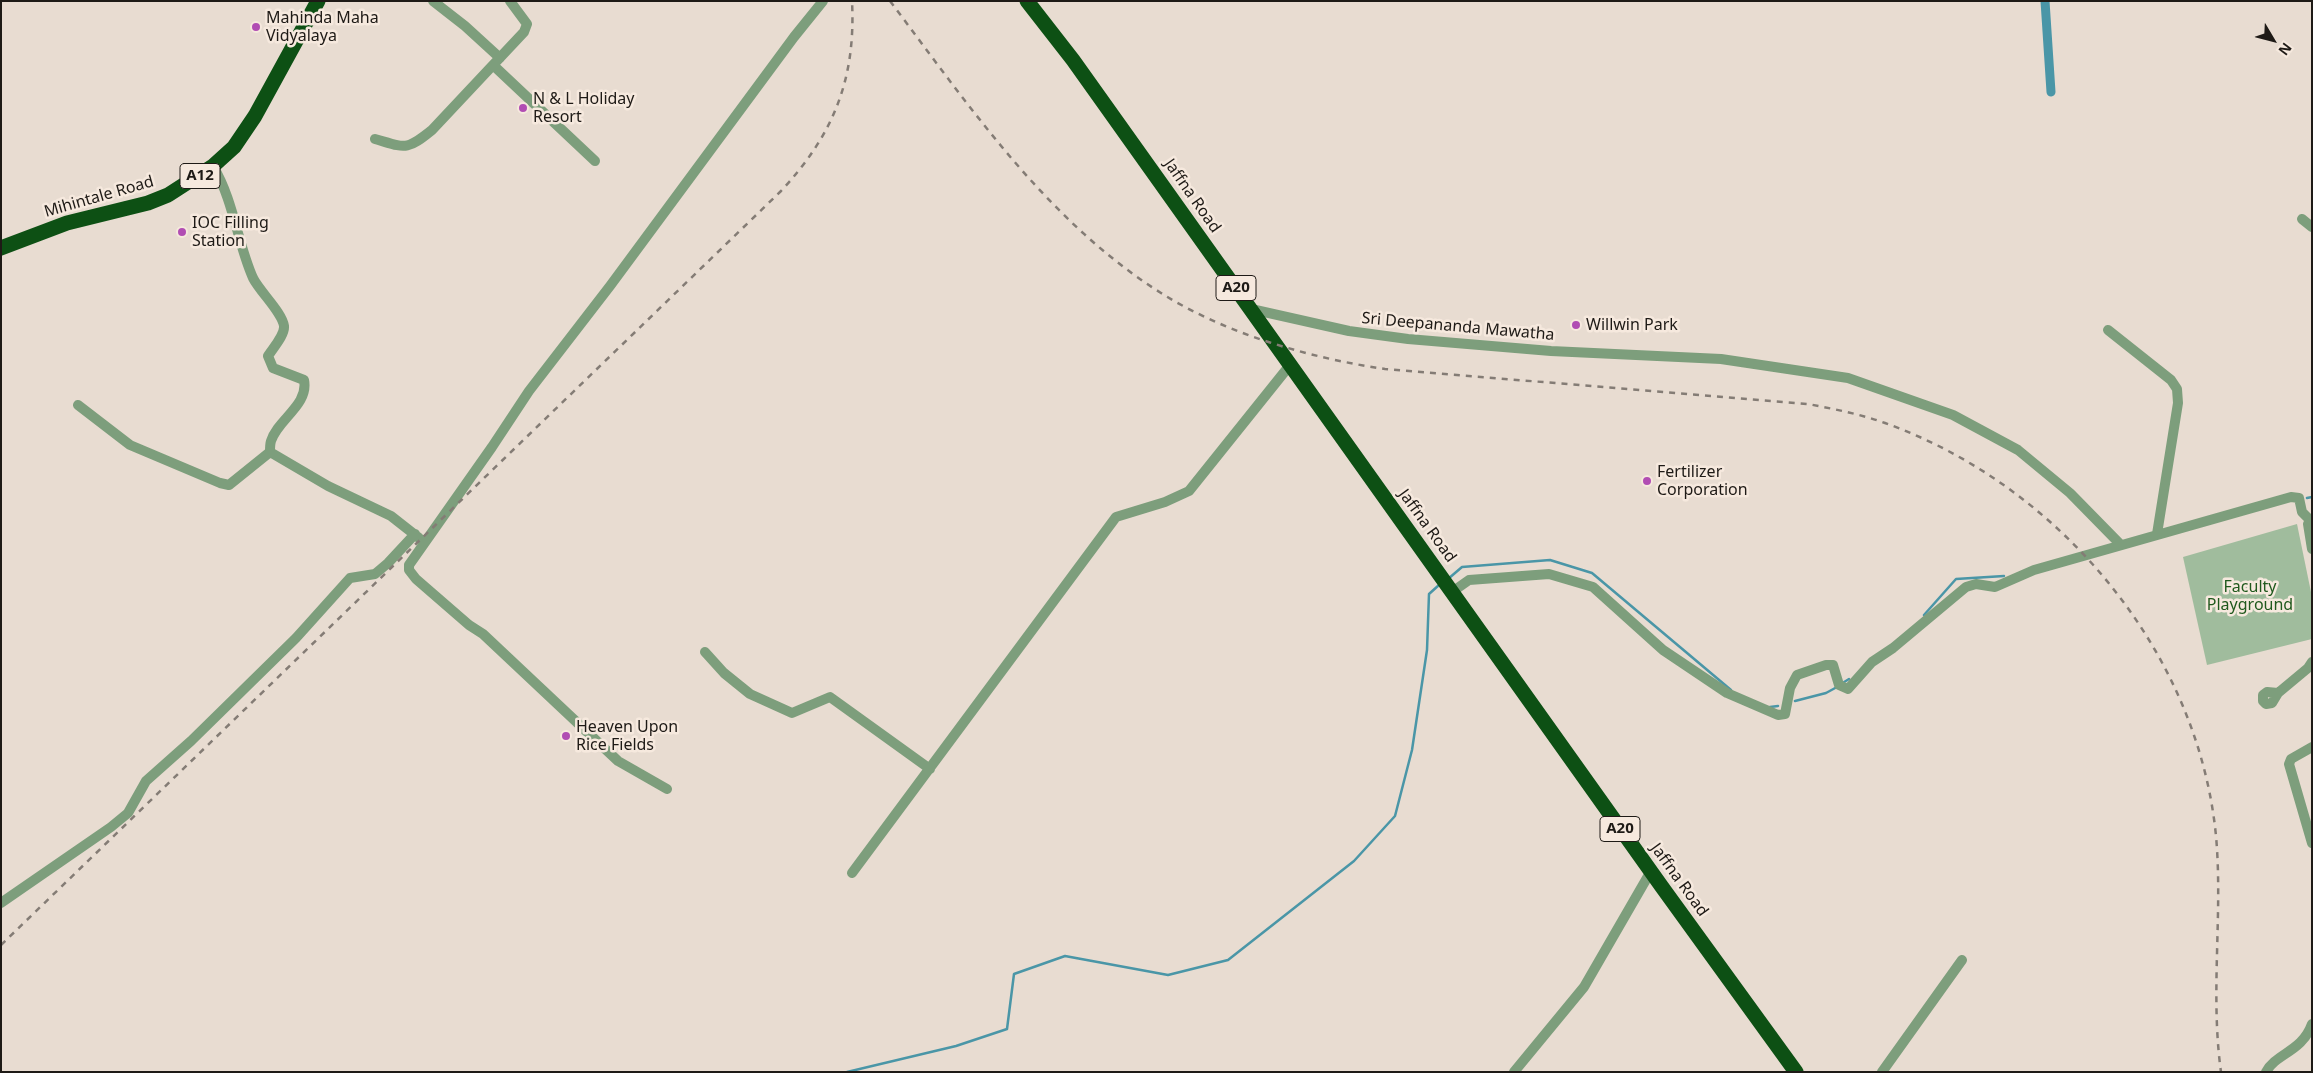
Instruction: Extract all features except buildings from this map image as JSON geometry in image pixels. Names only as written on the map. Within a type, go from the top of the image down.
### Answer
[{"type":"highway","name":"Mihintale Road","points":[[1,248],[67,223],[148,203],[168,195],[214,166],[234,147],[255,116],[318,1]]},
{"type":"highway","name":"Jaffna Road","points":[[1027,1],[1073,60],[1796,1072]]},
{"type":"street","points":[[433,1],[465,26],[496,62],[595,160]]},
{"type":"street","points":[[375,139],[403,148],[418,142],[432,130],[524,32],[526,24],[510,1]]},
{"type":"street","points":[[667,789],[618,761],[483,634],[469,625],[413,576],[409,570],[410,562],[529,391],[823,1]]},
{"type":"street","points":[[78,405],[130,445],[220,483],[229,484],[240,478],[270,452],[271,440],[302,397],[306,388],[304,380],[273,368],[268,356],[284,329],[283,320],[266,299],[253,278],[226,191],[214,166]]},
{"type":"street","points":[[2302,220],[2312,227]]},
{"type":"street","name":"Sri Deepananda Mawatha","points":[[1251,309],[1349,332],[1408,339],[1551,351],[1721,359],[1848,378],[1953,415],[2018,450],[2070,493],[2121,545]]},
{"type":"street","points":[[2108,330],[2171,380],[2177,389],[2178,403],[2157,534]]},
{"type":"street","points":[[852,873],[1116,517],[1165,502],[1189,490],[1290,365]]},
{"type":"street","points":[[270,452],[328,486],[391,516],[424,541]]},
{"type":"street","points":[[1447,584],[1469,580],[1549,574],[1594,587],[1671,655],[1727,694],[1778,716],[1784,714],[1790,688],[1797,675],[1826,665],[1833,665],[1838,682],[1848,689],[1872,662],[1893,648],[1966,587],[1976,584],[1995,587],[2034,570],[2292,497],[2299,498],[2302,512],[2311,521],[2308,524],[2312,549]]},
{"type":"street","points":[[1,904],[128,813],[146,782],[191,741],[296,638],[350,578],[375,574],[388,563],[414,534]]},
{"type":"street","points":[[705,652],[724,673],[750,694],[792,712],[830,697],[930,769]]},
{"type":"street","points":[[2278,693],[2311,668]]},
{"type":"street","points":[[2312,747],[2291,759],[2289,764],[2312,843]]},
{"type":"street","points":[[1514,1072],[1584,987],[1651,871]]},
{"type":"street","points":[[1882,1072],[1962,960]]},
{"type":"street","points":[[2266,1072],[2271,1063],[2296,1047],[2308,1034],[2312,1024]]},
{"type":"green space","name":"Faculty Playground","points":[[2297,524],[2312,597],[2312,639],[2207,665],[2183,557]]},
{"type":"waterway","points":[[2045,1],[2051,92]]},
{"type":"waterway","points":[[2307,498],[2312,497]]},
{"type":"waterway","points":[[1448,579],[1462,567],[1550,560],[1592,573],[1731,690]]},
{"type":"waterway","points":[[1924,615],[1956,579],[2004,576]]},
{"type":"waterway","points":[[847,1072],[956,1046],[1007,1029],[1014,974],[1065,956],[1168,975],[1228,960],[1354,861],[1395,816],[1412,750],[1427,650],[1429,594],[1439,585]]},
{"type":"waterway","points":[[1841,684],[1849,679]]},
{"type":"waterway","points":[[1795,701],[1826,693],[1837,687]]},
{"type":"waterway","points":[[1770,707],[1778,706]]},
{"type":"railway","points":[[1,945],[781,191],[815,149],[838,105],[850,56],[852,1]]},
{"type":"railway","points":[[890,1],[981,121],[1046,197],[1082,232],[1120,264],[1161,293],[1213,321],[1298,351],[1385,369],[1808,404],[1837,410],[1885,423],[1948,451],[2007,488],[2061,532],[2109,583],[2149,640],[2181,702],[2204,767],[2216,836],[2218,865],[2216,983],[2221,1072]]},
{"type":"place","name":"Mahinda Maha Vidyalaya","points":[[256,27]]},
{"type":"place","name":"N & L Holiday Resort","points":[[523,108]]},
{"type":"place","name":"IOC Filling Station","points":[[182,232]]},
{"type":"place","name":"Willwin Park","points":[[1576,325]]},
{"type":"place","name":"Fertilizer Corporation","points":[[1647,481]]},
{"type":"place","name":"Heaven Upon Rice Fields","points":[[566,736]]}]
